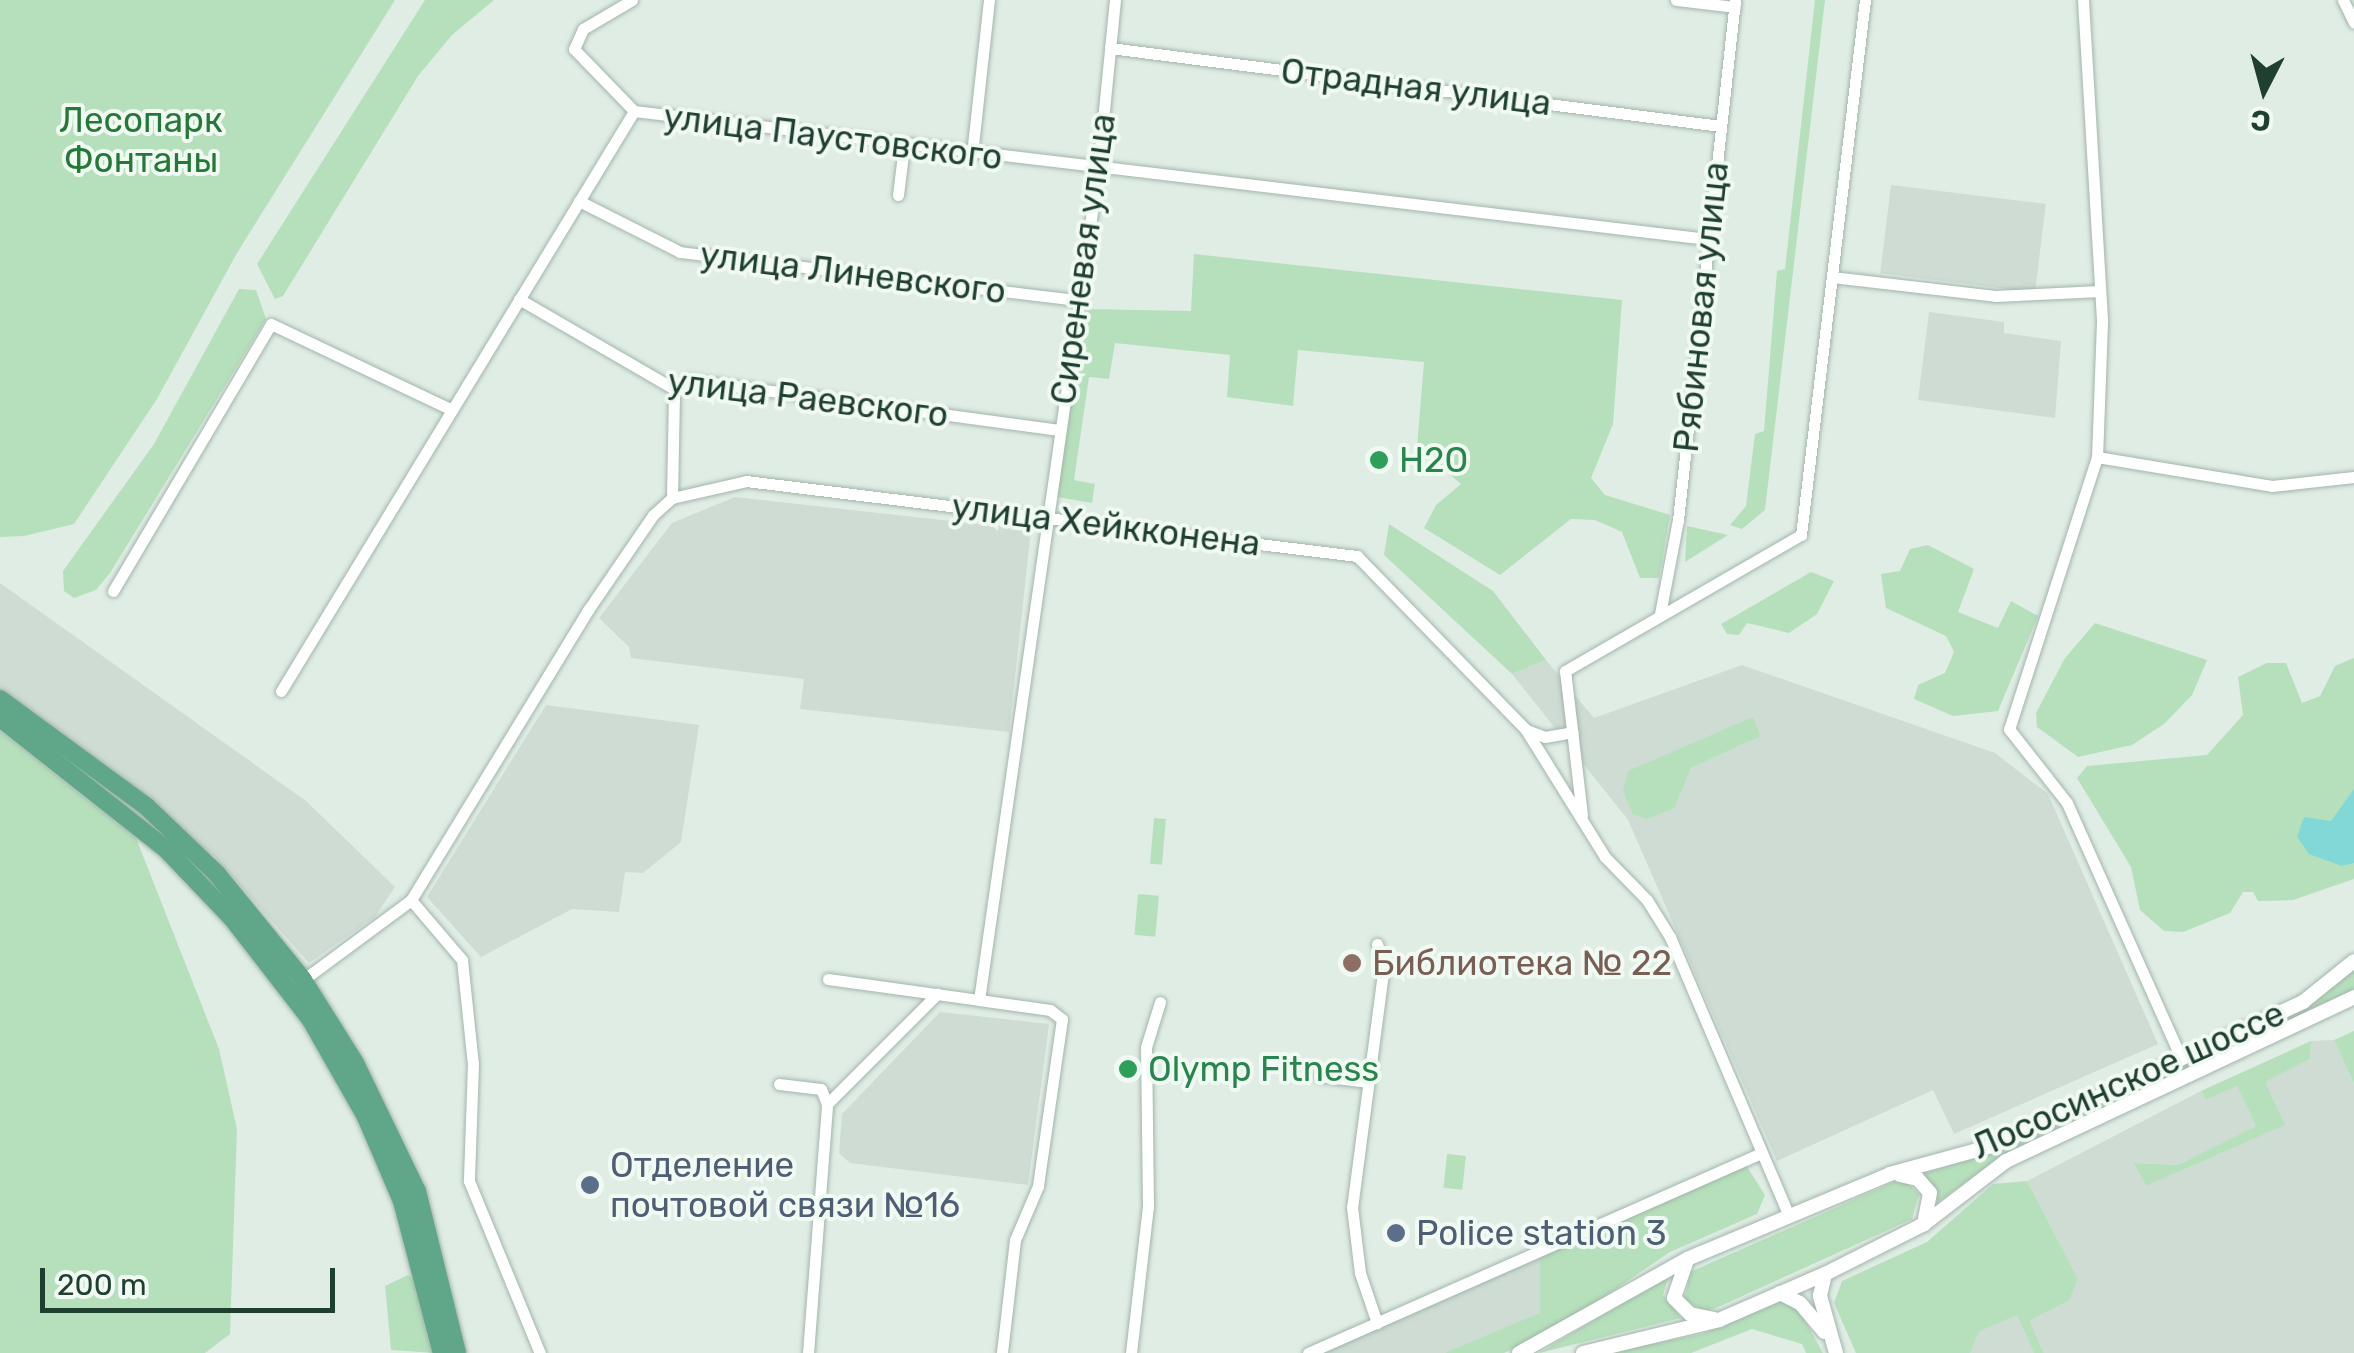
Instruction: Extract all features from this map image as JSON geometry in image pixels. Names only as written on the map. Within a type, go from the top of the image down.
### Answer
[{"type":"main road","points":[[0,698],[10,719],[137,798],[217,874],[303,980],[399,1146],[457,1353]]},
{"type":"main road","points":[[43,740],[168,850],[288,988],[366,1117],[430,1258],[442,1353]]},
{"type":"street","points":[[632,0],[582,29],[574,48],[634,111]]},
{"type":"street","points":[[972,154],[989,0]]},
{"type":"street","name":"Сиреневая улица","points":[[979,1000],[1098,170],[1116,0]]},
{"type":"street","points":[[1676,0],[1735,4]]},
{"type":"street","points":[[1582,819],[1566,671],[1801,535],[1865,0]]},
{"type":"street","points":[[2083,0],[2100,292],[2096,458],[2009,729],[2067,803],[2181,1058]]},
{"type":"street","points":[[2342,0],[2354,23]]},
{"type":"street","name":"Рябиновая улица","points":[[1660,614],[1678,520],[1735,4]]},
{"type":"street","name":"Отрадная улица","points":[[1110,48],[1721,126]]},
{"type":"street","name":"улица Паустовского","points":[[281,692],[634,111],[1098,170],[1707,239]]},
{"type":"street","points":[[898,195],[904,146]]},
{"type":"street","name":"улица Линевского","points":[[579,201],[680,252],[1078,300]]},
{"type":"street","points":[[1832,276],[1994,296],[2100,292]]},
{"type":"street","name":"улица Раевского","points":[[520,299],[674,389],[690,380],[1058,430]]},
{"type":"street","points":[[114,591],[271,324],[452,410]]},
{"type":"street","points":[[303,980],[411,900],[588,610],[653,515],[672,498],[674,389]]},
{"type":"street","points":[[2096,458],[2272,486],[2354,477]]},
{"type":"street","name":"улица Хейкконена","points":[[672,498],[746,481],[1358,556],[1526,730],[1582,819],[1667,930],[1789,1216]]},
{"type":"street","points":[[1526,730],[1545,736],[1572,732]]},
{"type":"street","points":[[411,900],[462,960],[473,1064],[468,1180],[540,1353]]},
{"type":"street","points":[[1376,944],[1384,965],[1352,1207],[1360,1273],[1377,1323]]},
{"type":"street","name":"Лососинское шоссе","points":[[1519,1353],[1687,1259],[1890,1174],[1995,1144],[2302,1002],[2354,962]]},
{"type":"street","points":[[828,979],[1050,1010],[1062,1022],[1038,1186],[1014,1240],[1002,1353]]},
{"type":"street","points":[[827,1104],[937,994]]},
{"type":"street","name":"Лососинское шоссе","points":[[1583,1353],[1719,1320],[1825,1274],[1924,1224],[2006,1161],[2354,997]]},
{"type":"street","points":[[1131,1353],[1148,1208],[1145,1060],[1160,1002]]},
{"type":"street","points":[[1319,1076],[1368,1082]]},
{"type":"street","points":[[779,1084],[821,1089],[827,1104],[808,1353]]},
{"type":"street","points":[[1308,1353],[1762,1153]]},
{"type":"street","points":[[1890,1174],[1913,1177],[1930,1193],[1924,1224]]},
{"type":"street","points":[[1687,1259],[1674,1298],[1690,1314],[1719,1320]]},
{"type":"street","points":[[1825,1274],[1820,1296],[1828,1336],[1836,1353]]},
{"type":"street","points":[[1780,1293],[1800,1303],[1828,1336]]},
{"type":"shaded area","points":[[1891,185],[2046,204],[2035,292],[1880,273]]},
{"type":"shaded area","points":[[1929,312],[2004,322],[2004,333],[2061,341],[2055,418],[1918,400]]},
{"type":"shaded area","points":[[735,497],[1031,530],[1009,732],[800,709],[804,679],[631,658],[629,647],[599,618],[672,523]]},
{"type":"shaded area","points":[[0,583],[306,801],[395,887],[375,917],[309,963],[215,857],[124,782],[0,695]]},
{"type":"shaded area","points":[[1546,660],[1594,718],[1742,665],[1995,753],[2048,794],[2158,1044],[1954,1134],[1933,1090],[1777,1161],[1628,820],[1512,674]],"holes":[[[1753,717],[1761,736],[1691,768]]]},
{"type":"shaded area","points":[[546,705],[699,725],[681,842],[643,873],[625,872],[619,912],[572,909],[481,957],[427,897]]},
{"type":"shaded area","points":[[940,1012],[1049,1024],[1028,1185],[850,1163],[839,1153],[842,1114]]},
{"type":"shaded area","points":[[2334,1040],[2354,1084],[2354,1353],[2044,1353],[2028,1321],[2069,1301],[2078,1279],[2027,1181],[2201,1091],[2206,1100],[2237,1086],[2256,1126],[2178,1165],[2135,1163],[2146,1186],[2284,1125],[2264,1082],[2310,1059],[2311,1041]]},
{"type":"shaded area","points":[[1540,1258],[1541,1313],[1444,1353],[1321,1353]]},
{"type":"shaded area","points":[[2017,1315],[2034,1353],[1970,1353],[1979,1332]]},
{"type":"green space","name":"Лесопарк Фонтаны","points":[[0,0],[395,0],[237,253],[157,399],[74,524],[24,536],[0,537]]},
{"type":"green space","points":[[425,0],[494,0],[452,35],[418,76],[283,296],[275,299],[257,264]]},
{"type":"green space","points":[[1815,0],[1825,0],[1765,510],[1742,529],[1730,525],[1746,506],[1755,434],[1764,431],[1777,271],[1785,269]]},
{"type":"green space","points":[[1194,254],[1622,300],[1613,424],[1591,478],[1605,495],[1670,515],[1659,578],[1640,578],[1622,532],[1595,520],[1571,519],[1500,575],[1424,528],[1436,505],[1461,484],[1417,447],[1424,362],[1298,350],[1293,406],[1227,397],[1230,355],[1115,343],[1109,379],[1089,377],[1074,480],[1095,484],[1092,503],[1057,497],[1086,309],[1191,311]]},
{"type":"green space","points":[[239,289],[256,290],[266,319],[110,573],[96,590],[74,598],[64,591],[63,571],[154,444]]},
{"type":"green space","points":[[1389,524],[1493,591],[1546,660],[1512,674],[1384,555]]},
{"type":"green space","points":[[1687,526],[1728,535],[1685,562]]},
{"type":"green space","points":[[1928,545],[1974,569],[1958,612],[1998,628],[2011,601],[2038,616],[1998,711],[1953,716],[1914,699],[1918,685],[1945,673],[1954,652],[1946,636],[1886,608],[1881,574],[1900,571],[1910,549]]},
{"type":"green space","points":[[1811,572],[1834,581],[1817,614],[1789,633],[1747,623],[1739,635],[1727,634],[1721,624]]},
{"type":"green space","points":[[2095,623],[2207,660],[2192,695],[2164,724],[2132,745],[2078,757],[2037,727],[2036,713],[2065,658]]},
{"type":"green space","points":[[2354,658],[2354,879],[2293,900],[2258,901],[2253,892],[2243,892],[2230,913],[2183,932],[2164,931],[2140,910],[2131,867],[2077,778],[2087,766],[2207,755],[2243,715],[2238,677],[2267,663],[2286,663],[2302,703],[2320,696],[2335,666]]},
{"type":"green space","points":[[1753,717],[1761,736],[1691,768],[1674,808],[1647,819],[1633,814],[1623,791],[1628,771]]},
{"type":"green space","points":[[0,731],[136,838],[219,1049],[237,1129],[230,1334],[205,1353],[0,1353]]},
{"type":"green space","points":[[1154,818],[1166,819],[1162,865],[1150,864]]},
{"type":"green space","points":[[1138,894],[1159,896],[1155,937],[1134,935]]},
{"type":"green space","points":[[2354,968],[2354,992],[2002,1156],[1938,1202],[1924,1173],[1999,1151],[2306,1007]]},
{"type":"green space","points":[[2354,1031],[2354,1084],[2334,1040]]},
{"type":"green space","points":[[2311,1041],[2310,1059],[2265,1082],[2285,1125],[2146,1186],[2134,1163],[2178,1165],[2256,1126],[2237,1086],[2206,1100],[2201,1091]]},
{"type":"green space","points":[[1447,1154],[1466,1156],[1462,1190],[1443,1188]]},
{"type":"green space","points":[[1746,1165],[1765,1195],[1757,1214],[1670,1252],[1554,1331],[1504,1353],[1444,1353],[1540,1313],[1540,1258]]},
{"type":"green space","points":[[2027,1181],[2078,1279],[2069,1301],[2029,1321],[2044,1353],[2034,1353],[2017,1315],[1979,1332],[1970,1353],[1856,1353],[1834,1303],[1842,1281],[1927,1242],[1993,1184]]},
{"type":"green space","points":[[1894,1182],[1906,1182],[1919,1194],[1912,1219],[1716,1308],[1704,1311],[1685,1300],[1690,1272]]},
{"type":"green space","points":[[408,1275],[423,1286],[435,1353],[391,1350],[385,1286]]},
{"type":"green space","points":[[1669,1276],[1663,1295],[1681,1318],[1539,1353]]},
{"type":"green space","points":[[1780,1301],[1797,1306],[1823,1353],[1806,1353],[1802,1344],[1752,1329],[1691,1353],[1608,1353],[1702,1334]]},
{"type":"water","points":[[2354,789],[2354,863],[2342,866],[2309,854],[2297,837],[2304,817],[2331,821]]},
{"type":"place","name":"H2O","points":[[1379,460]]},
{"type":"place","name":"Библиотека № 22","points":[[1352,963]]},
{"type":"place","name":"Olymp Fitness","points":[[1128,1069]]},
{"type":"place","name":"Отделение почтовой связи №16","points":[[590,1185]]},
{"type":"place","name":"Police station 3","points":[[1396,1233]]}]
